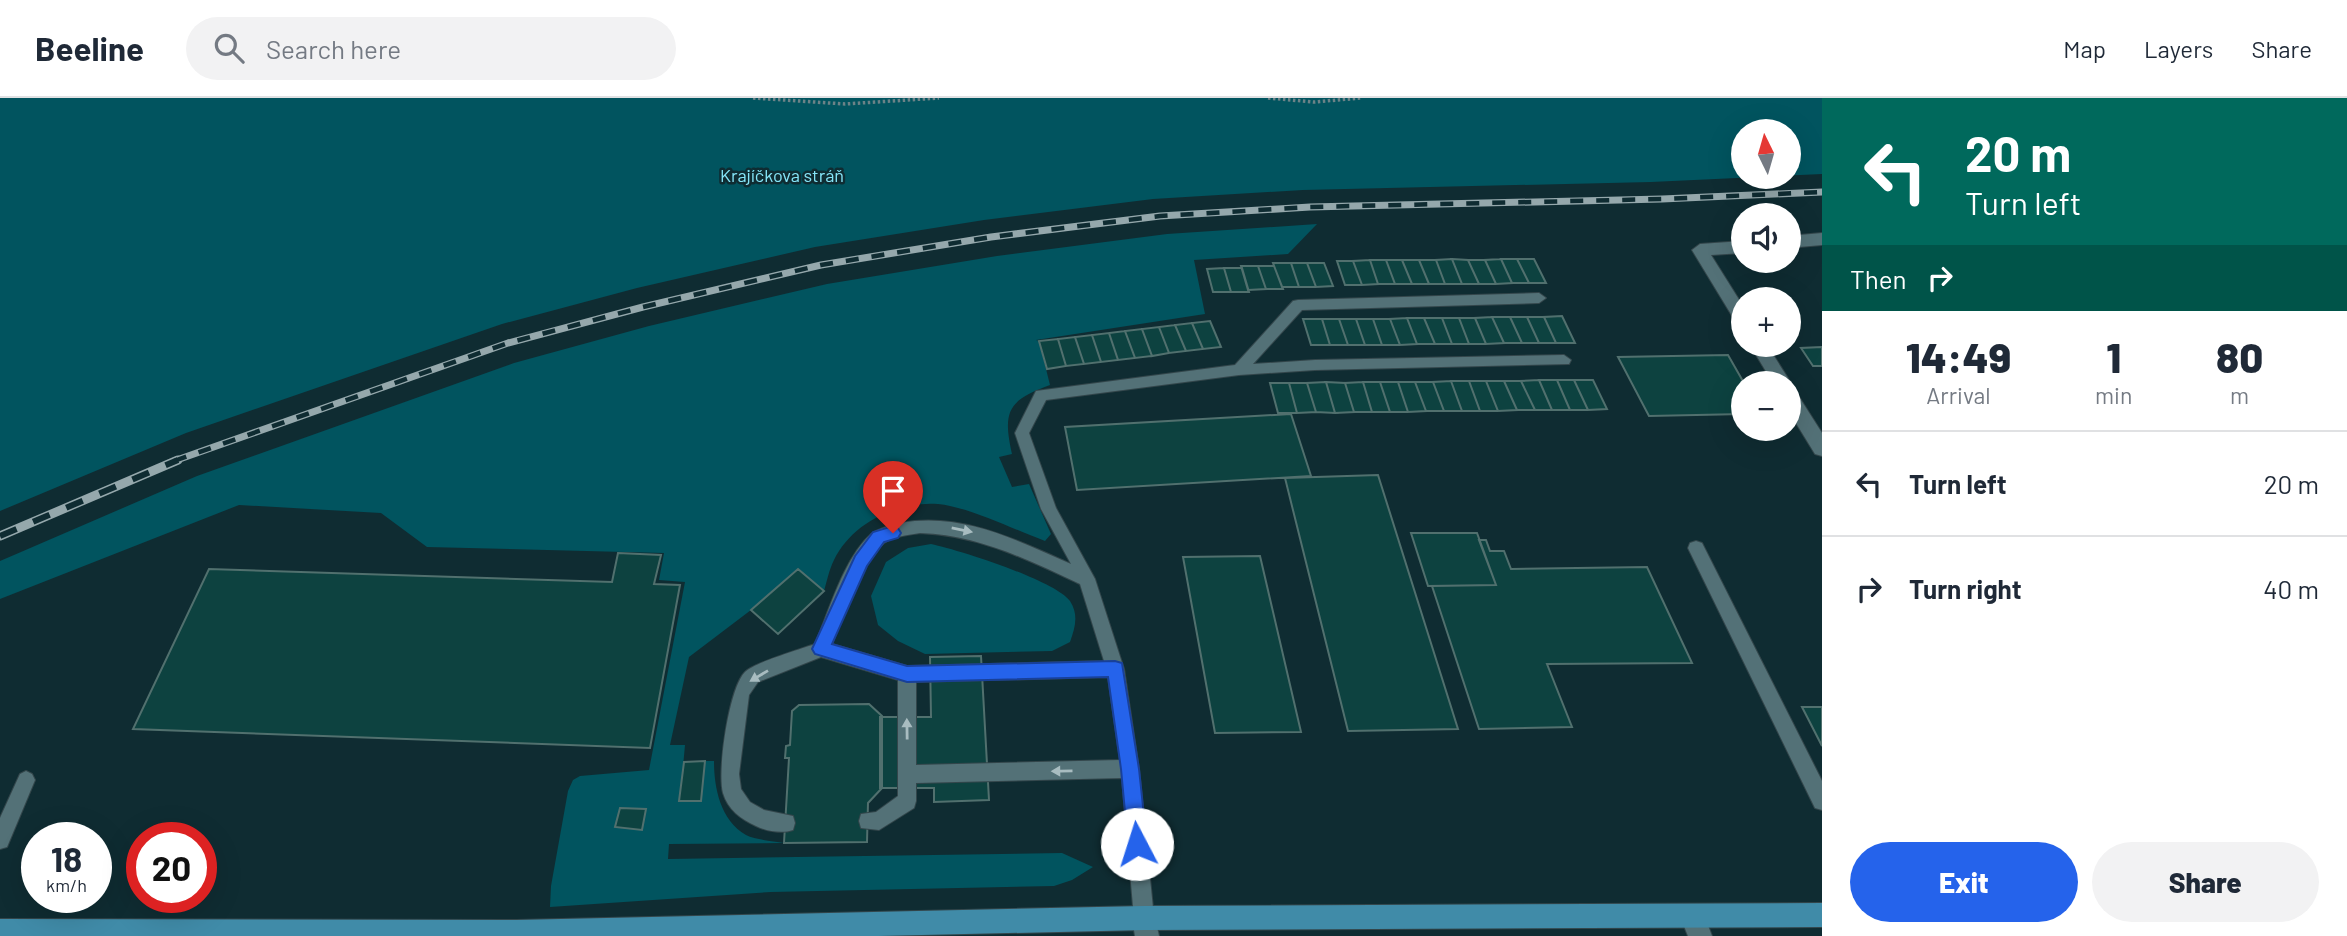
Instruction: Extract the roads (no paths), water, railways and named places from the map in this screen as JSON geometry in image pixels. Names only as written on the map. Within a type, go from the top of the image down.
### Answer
[{"type":"main road","points":[[0,931],[596,934],[1145,927],[1696,926],[1822,915]]},
{"type":"street","points":[[1801,241],[1822,239]]},
{"type":"street","points":[[1731,248],[1700,250],[1731,300]]},
{"type":"street","points":[[1801,415],[1822,449]]},
{"type":"lane","points":[[1239,370],[1298,305],[1539,298]]},
{"type":"lane","points":[[1145,927],[1130,769],[1115,669],[1087,579],[1049,509],[1022,433],[1041,395],[1239,370],[1315,365],[1564,360]]},
{"type":"lane","points":[[821,649],[861,561],[879,537],[907,528],[940,526],[975,533],[1087,579]]},
{"type":"lane","points":[[1696,548],[1822,801]]},
{"type":"lane","points":[[786,822],[762,819],[743,809],[732,792],[730,774],[741,692],[752,676],[821,649],[907,674],[1115,669]]},
{"type":"lane","points":[[868,821],[879,821],[907,801],[907,674]]},
{"type":"lane","points":[[908,774],[1130,769]]},
{"type":"lane","points":[[0,840],[26,780]]},
{"type":"railway","points":[[174,461],[508,343],[643,307],[821,265],[991,237],[1160,216],[1310,207],[1662,199],[1822,192]]},
{"type":"railway","points":[[0,536],[178,460]]},
{"type":"park label","name":"Krajíčkova stráň","points":[[782,175]]}]
